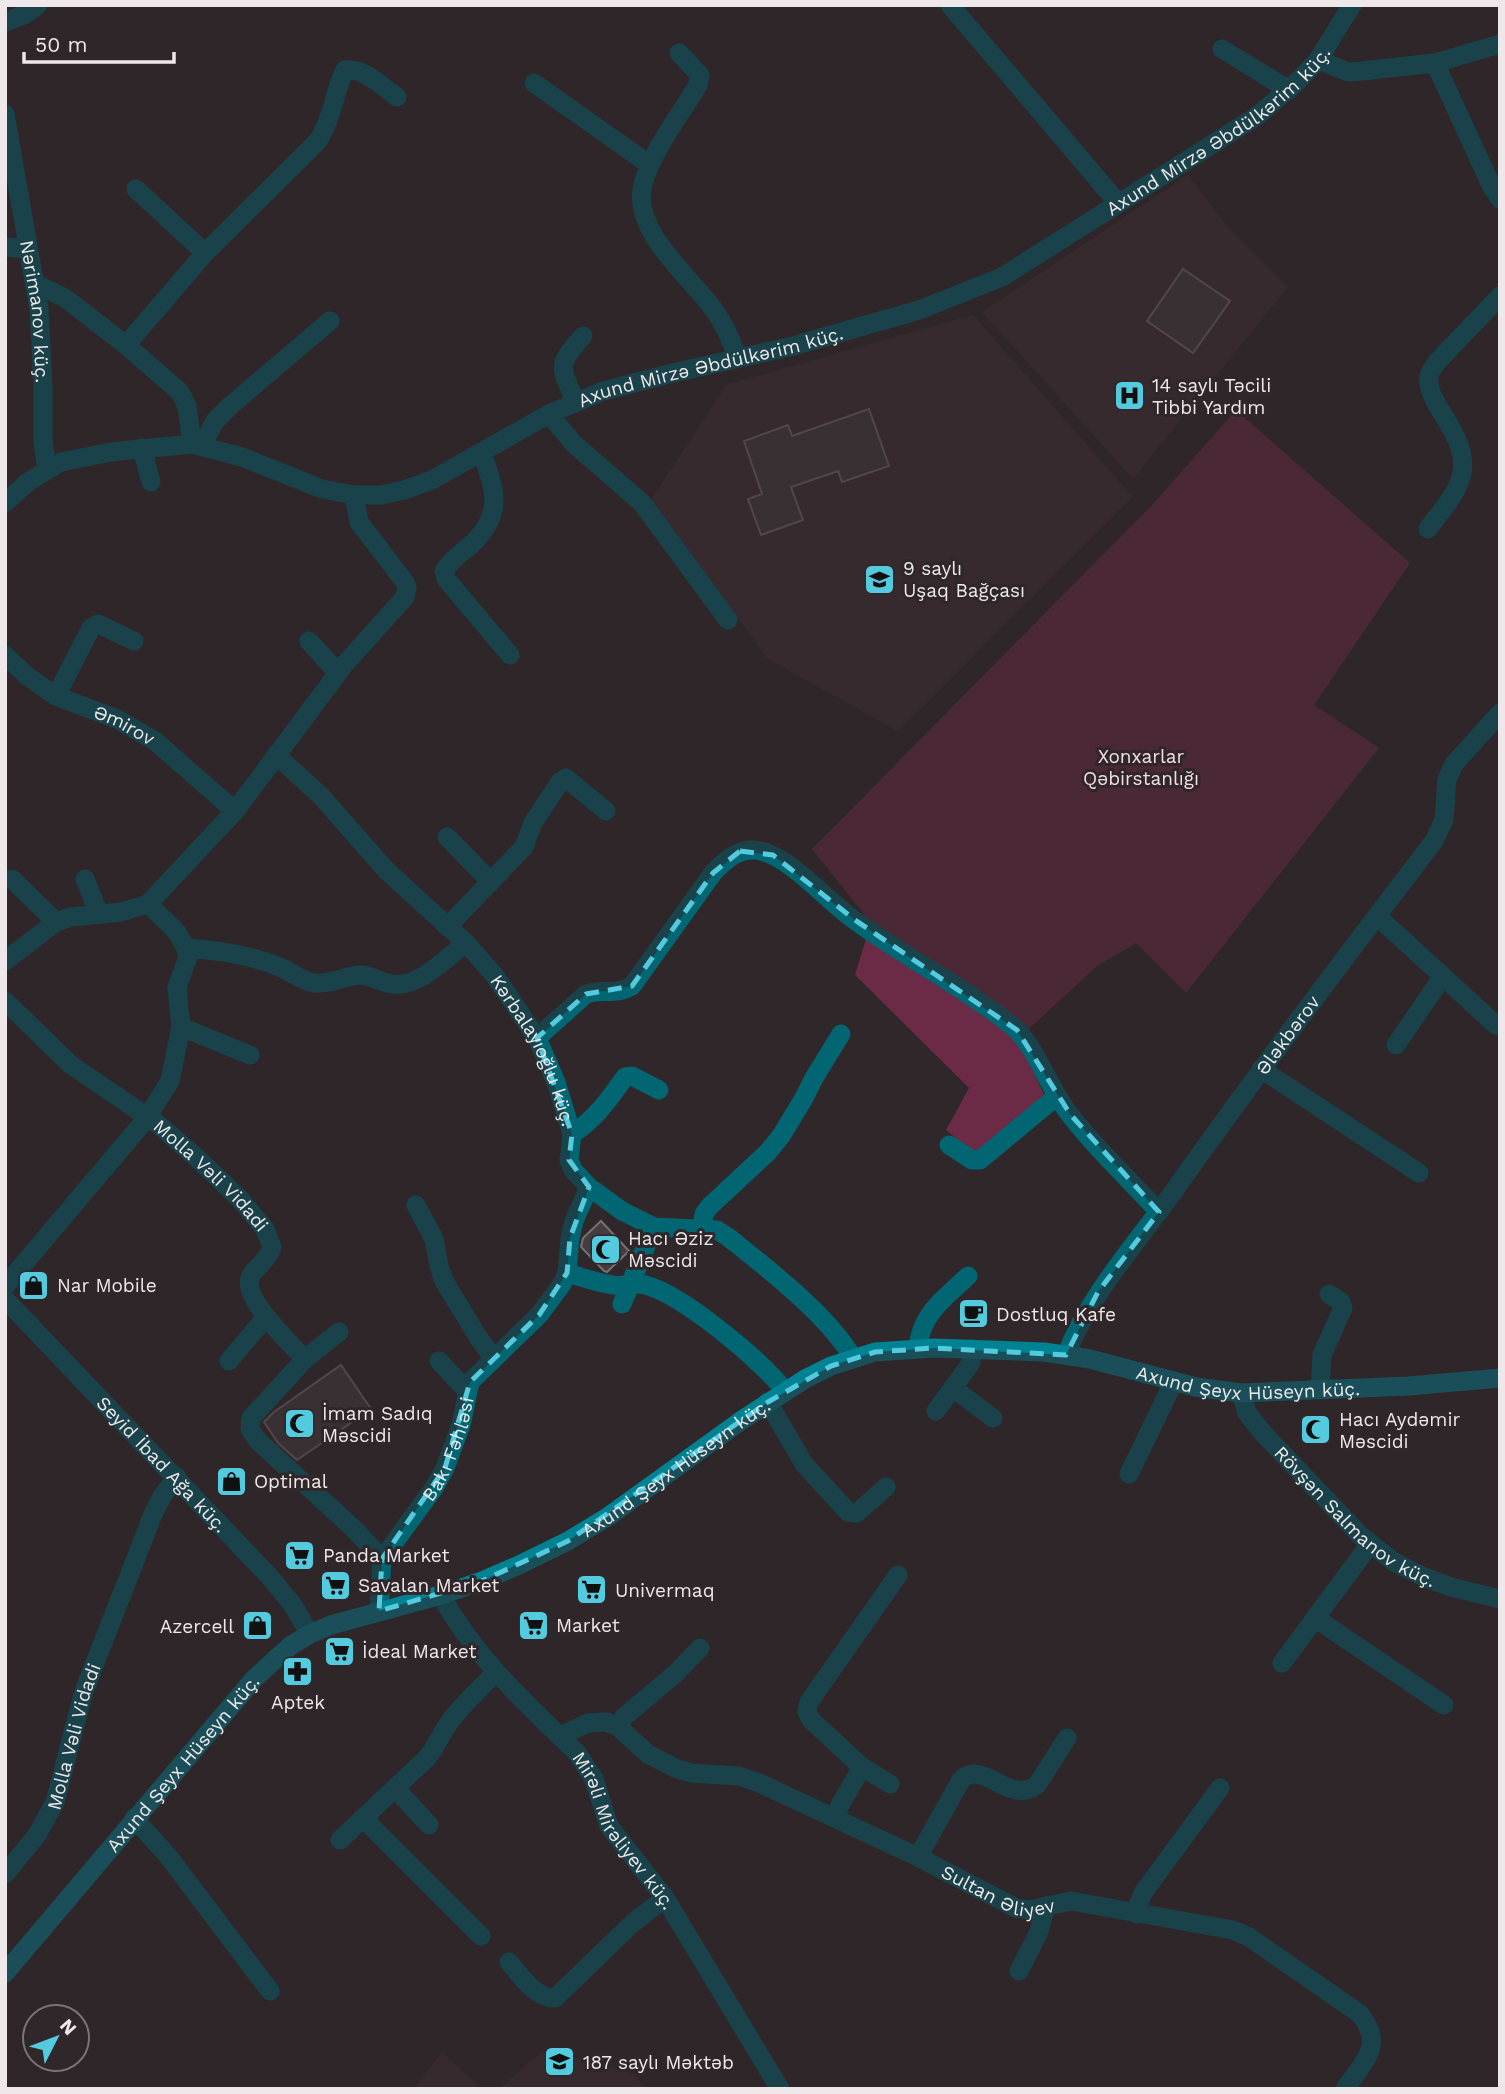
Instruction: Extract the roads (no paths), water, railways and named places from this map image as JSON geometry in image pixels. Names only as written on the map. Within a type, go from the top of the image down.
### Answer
[{"type":"main road","name":"Axund Şeyx Hüseyn küç.","points":[[5,1973],[254,1679],[290,1646],[310,1634],[379,1611],[441,1595],[519,1565],[589,1528],[663,1479],[768,1402],[831,1366],[875,1352],[918,1348],[1019,1350],[1066,1355],[1174,1381],[1241,1393],[1409,1386],[1500,1378]]},
{"type":"street","points":[[5,22],[26,14],[38,5]]},
{"type":"street","points":[[950,5],[1118,202]]},
{"type":"street","name":"Axund Mirzə Əbdülkərim küç.","points":[[5,503],[47,469],[76,459],[142,448],[197,445],[242,457],[322,489],[354,495],[381,495],[432,480],[549,414],[633,382],[872,325],[919,310],[1003,277],[1257,116],[1289,90],[1318,60],[1352,5]]},
{"type":"street","points":[[1318,60],[1348,72],[1436,63],[1500,44]]},
{"type":"street","points":[[1222,48],[1289,90]]},
{"type":"street","points":[[679,53],[700,75],[698,85],[650,165],[640,201],[643,215],[652,233],[714,310],[730,335],[737,358]]},
{"type":"street","points":[[1436,63],[1492,187],[1500,198]]},
{"type":"street","points":[[126,345],[205,253],[318,141],[327,126],[339,81],[345,70],[353,69],[366,75],[397,97]]},
{"type":"street","points":[[534,83],[650,165]]},
{"type":"street","name":"Nərimanov küç.","points":[[5,114],[39,309],[43,442],[47,469]]},
{"type":"street","points":[[136,189],[205,253]]},
{"type":"street","points":[[5,247],[28,249]]},
{"type":"street","points":[[34,282],[65,298],[126,345],[180,393],[187,406],[197,445]]},
{"type":"street","points":[[1428,529],[1456,490],[1462,476],[1464,459],[1460,444],[1429,388],[1429,376],[1436,363],[1500,296]]},
{"type":"street","points":[[197,445],[230,406],[330,320]]},
{"type":"street","points":[[576,402],[562,365],[567,353],[583,336]]},
{"type":"street","points":[[549,414],[574,444],[642,503],[728,620]]},
{"type":"street","points":[[142,448],[151,482]]},
{"type":"street","points":[[482,453],[495,489],[492,516],[480,536],[444,571],[446,579],[510,655]]},
{"type":"street","points":[[5,961],[56,922],[71,917],[121,912],[148,904],[234,811],[338,673],[405,597],[407,587],[359,522],[354,495]]},
{"type":"street","points":[[56,696],[91,628],[98,624],[134,641]]},
{"type":"street","points":[[309,641],[338,673]]},
{"type":"street","name":"Əmirov","points":[[5,654],[27,676],[56,696],[133,726],[155,741],[234,811]]},
{"type":"street","name":"Ələkbərov","points":[[1066,1355],[1098,1292],[1261,1069],[1434,841],[1444,820],[1447,779],[1454,764],[1500,713]]},
{"type":"street","name":"Kərbalayıoğlu küç.","points":[[276,755],[321,796],[386,870],[466,943],[495,976],[537,1038],[556,1082],[572,1134],[569,1160],[573,1170],[589,1187],[622,1211],[654,1227],[716,1230],[744,1250],[821,1317],[844,1342],[853,1358]]},
{"type":"street","points":[[447,927],[524,847],[533,823],[560,782],[566,778],[606,811]]},
{"type":"street","points":[[447,837],[491,882]]},
{"type":"street","points":[[537,1038],[586,995],[595,991],[621,992],[632,986],[713,873],[724,861],[740,851],[752,849],[773,855],[787,864],[855,920],[1007,1021],[1026,1040],[1056,1096],[1070,1114],[1159,1212]]},
{"type":"street","points":[[12,879],[56,922]]},
{"type":"street","points":[[85,879],[99,914]]},
{"type":"street","points":[[5,1286],[147,1118],[170,1081],[181,1027],[177,987],[188,957],[176,931],[148,904]]},
{"type":"street","points":[[1377,916],[1496,1025]]},
{"type":"street","points":[[186,948],[242,955],[279,967],[314,983],[363,975],[395,985],[410,982],[425,974],[466,943]]},
{"type":"street","points":[[1396,1045],[1443,976]]},
{"type":"street","name":"Molla Vəli Vidadi","points":[[5,1001],[71,1065],[172,1135],[240,1199],[265,1229],[272,1247],[268,1258],[251,1275],[249,1282],[265,1318],[305,1359]]},
{"type":"street","points":[[181,1027],[250,1055]]},
{"type":"street","points":[[702,1228],[709,1207],[768,1152],[788,1127],[841,1034]]},
{"type":"street","points":[[1261,1069],[1419,1173]]},
{"type":"street","points":[[572,1134],[596,1115],[625,1077],[632,1076],[659,1090]]},
{"type":"street","points":[[949,1145],[972,1160],[980,1160],[1056,1096]]},
{"type":"street","name":"Bakı Fəhləsi","points":[[382,1559],[434,1488],[445,1468],[461,1425],[470,1382],[539,1315],[562,1284],[567,1273],[574,1221],[589,1187]]},
{"type":"street","points":[[415,1205],[434,1239],[444,1281],[494,1358]]},
{"type":"street","points":[[622,1304],[654,1227]]},
{"type":"street","points":[[567,1273],[609,1285],[644,1284],[663,1292],[686,1305],[767,1370],[785,1391]]},
{"type":"street","points":[[918,1348],[919,1332],[929,1313],[968,1276]]},
{"type":"street","points":[[1320,1389],[1322,1355],[1343,1308],[1341,1302],[1329,1294]]},
{"type":"street","name":"Seyid İbad Ağa küç.","points":[[5,1299],[269,1576],[292,1604],[310,1634]]},
{"type":"street","points":[[229,1361],[265,1318]]},
{"type":"street","points":[[339,1332],[305,1359],[251,1418],[250,1429],[257,1440],[353,1528],[382,1559],[379,1611]]},
{"type":"street","points":[[936,1411],[971,1363],[972,1349]]},
{"type":"street","points":[[439,1361],[467,1391]]},
{"type":"street","points":[[1129,1474],[1174,1381]]},
{"type":"street","points":[[953,1388],[993,1418]]},
{"type":"street","name":"Rövşən Salmanov küç.","points":[[1241,1393],[1247,1413],[1262,1432],[1370,1544],[1394,1562],[1423,1577],[1500,1599]]},
{"type":"street","points":[[768,1402],[804,1464],[849,1512],[857,1513],[886,1487]]},
{"type":"street","name":"Molla Vəli Vidadi","points":[[5,1874],[37,1835],[55,1802],[84,1691],[154,1512],[177,1477]]},
{"type":"street","points":[[1282,1663],[1370,1544]]},
{"type":"street","points":[[890,1783],[862,1767],[811,1720],[807,1711],[809,1702],[898,1575]]},
{"type":"street","name":"Mirəli Mirəliyev küç.","points":[[441,1595],[454,1619],[496,1672],[577,1753],[594,1779],[609,1826],[665,1898],[780,2089]]},
{"type":"street","points":[[1315,1618],[1444,1706]]},
{"type":"street","points":[[560,1736],[588,1723],[606,1722],[617,1726],[700,1648]]},
{"type":"street","points":[[340,1840],[427,1758],[453,1717],[496,1672]]},
{"type":"street","name":"Sultan Əliyev","points":[[617,1726],[648,1754],[675,1768],[691,1773],[716,1773],[748,1779],[918,1857],[1004,1903],[1029,1910],[1072,1902],[1233,1930],[1249,1937],[1360,2014],[1373,2036],[1371,2050],[1345,2089]]},
{"type":"street","points":[[918,1857],[961,1780],[967,1774],[976,1773],[1021,1792],[1031,1790],[1067,1738]]},
{"type":"street","points":[[836,1818],[840,1805],[862,1767]]},
{"type":"street","points":[[395,1788],[429,1825]]},
{"type":"street","points":[[1137,1914],[1143,1893],[1220,1788]]},
{"type":"street","points":[[134,1818],[168,1856],[270,1991]]},
{"type":"street","points":[[363,1818],[481,1936]]},
{"type":"street","points":[[509,1962],[536,1992],[546,1998],[555,1998],[634,1922],[665,1898]]},
{"type":"street","points":[[1019,1971],[1038,1934],[1046,1906]]},
{"type":"place","name":"14 saylı Təcili Tibbi Yardım","points":[[1129,396]]},
{"type":"place","name":"9 saylı Uşaq Bağçası","points":[[880,579]]},
{"type":"place","name":"Hacı Əziz Məscidi","points":[[605,1249]]},
{"type":"place","name":"Nar Mobile","points":[[34,1285]]},
{"type":"place","name":"Dostluq Kafe","points":[[973,1314]]},
{"type":"place","name":"İmam Sadıq Məscidi","points":[[299,1424]]},
{"type":"place","name":"Hacı Aydəmir Məscidi","points":[[1316,1430]]},
{"type":"place","name":"Optimal","points":[[231,1481]]},
{"type":"place","name":"Panda Market","points":[[300,1555]]},
{"type":"place","name":"Savalan Market","points":[[335,1585]]},
{"type":"place","name":"Univermaq","points":[[592,1590]]},
{"type":"place","name":"Market","points":[[533,1625]]},
{"type":"place","name":"Azercell","points":[[257,1626]]},
{"type":"place","name":"İdeal Market","points":[[339,1651]]},
{"type":"place","name":"Aptek","points":[[298,1671]]},
{"type":"place","name":"187 saylı Məktəb","points":[[560,2062]]},
{"type":"park label","name":"Xonxarlar Qəbirstanlığı","points":[[1141,767]]}]
